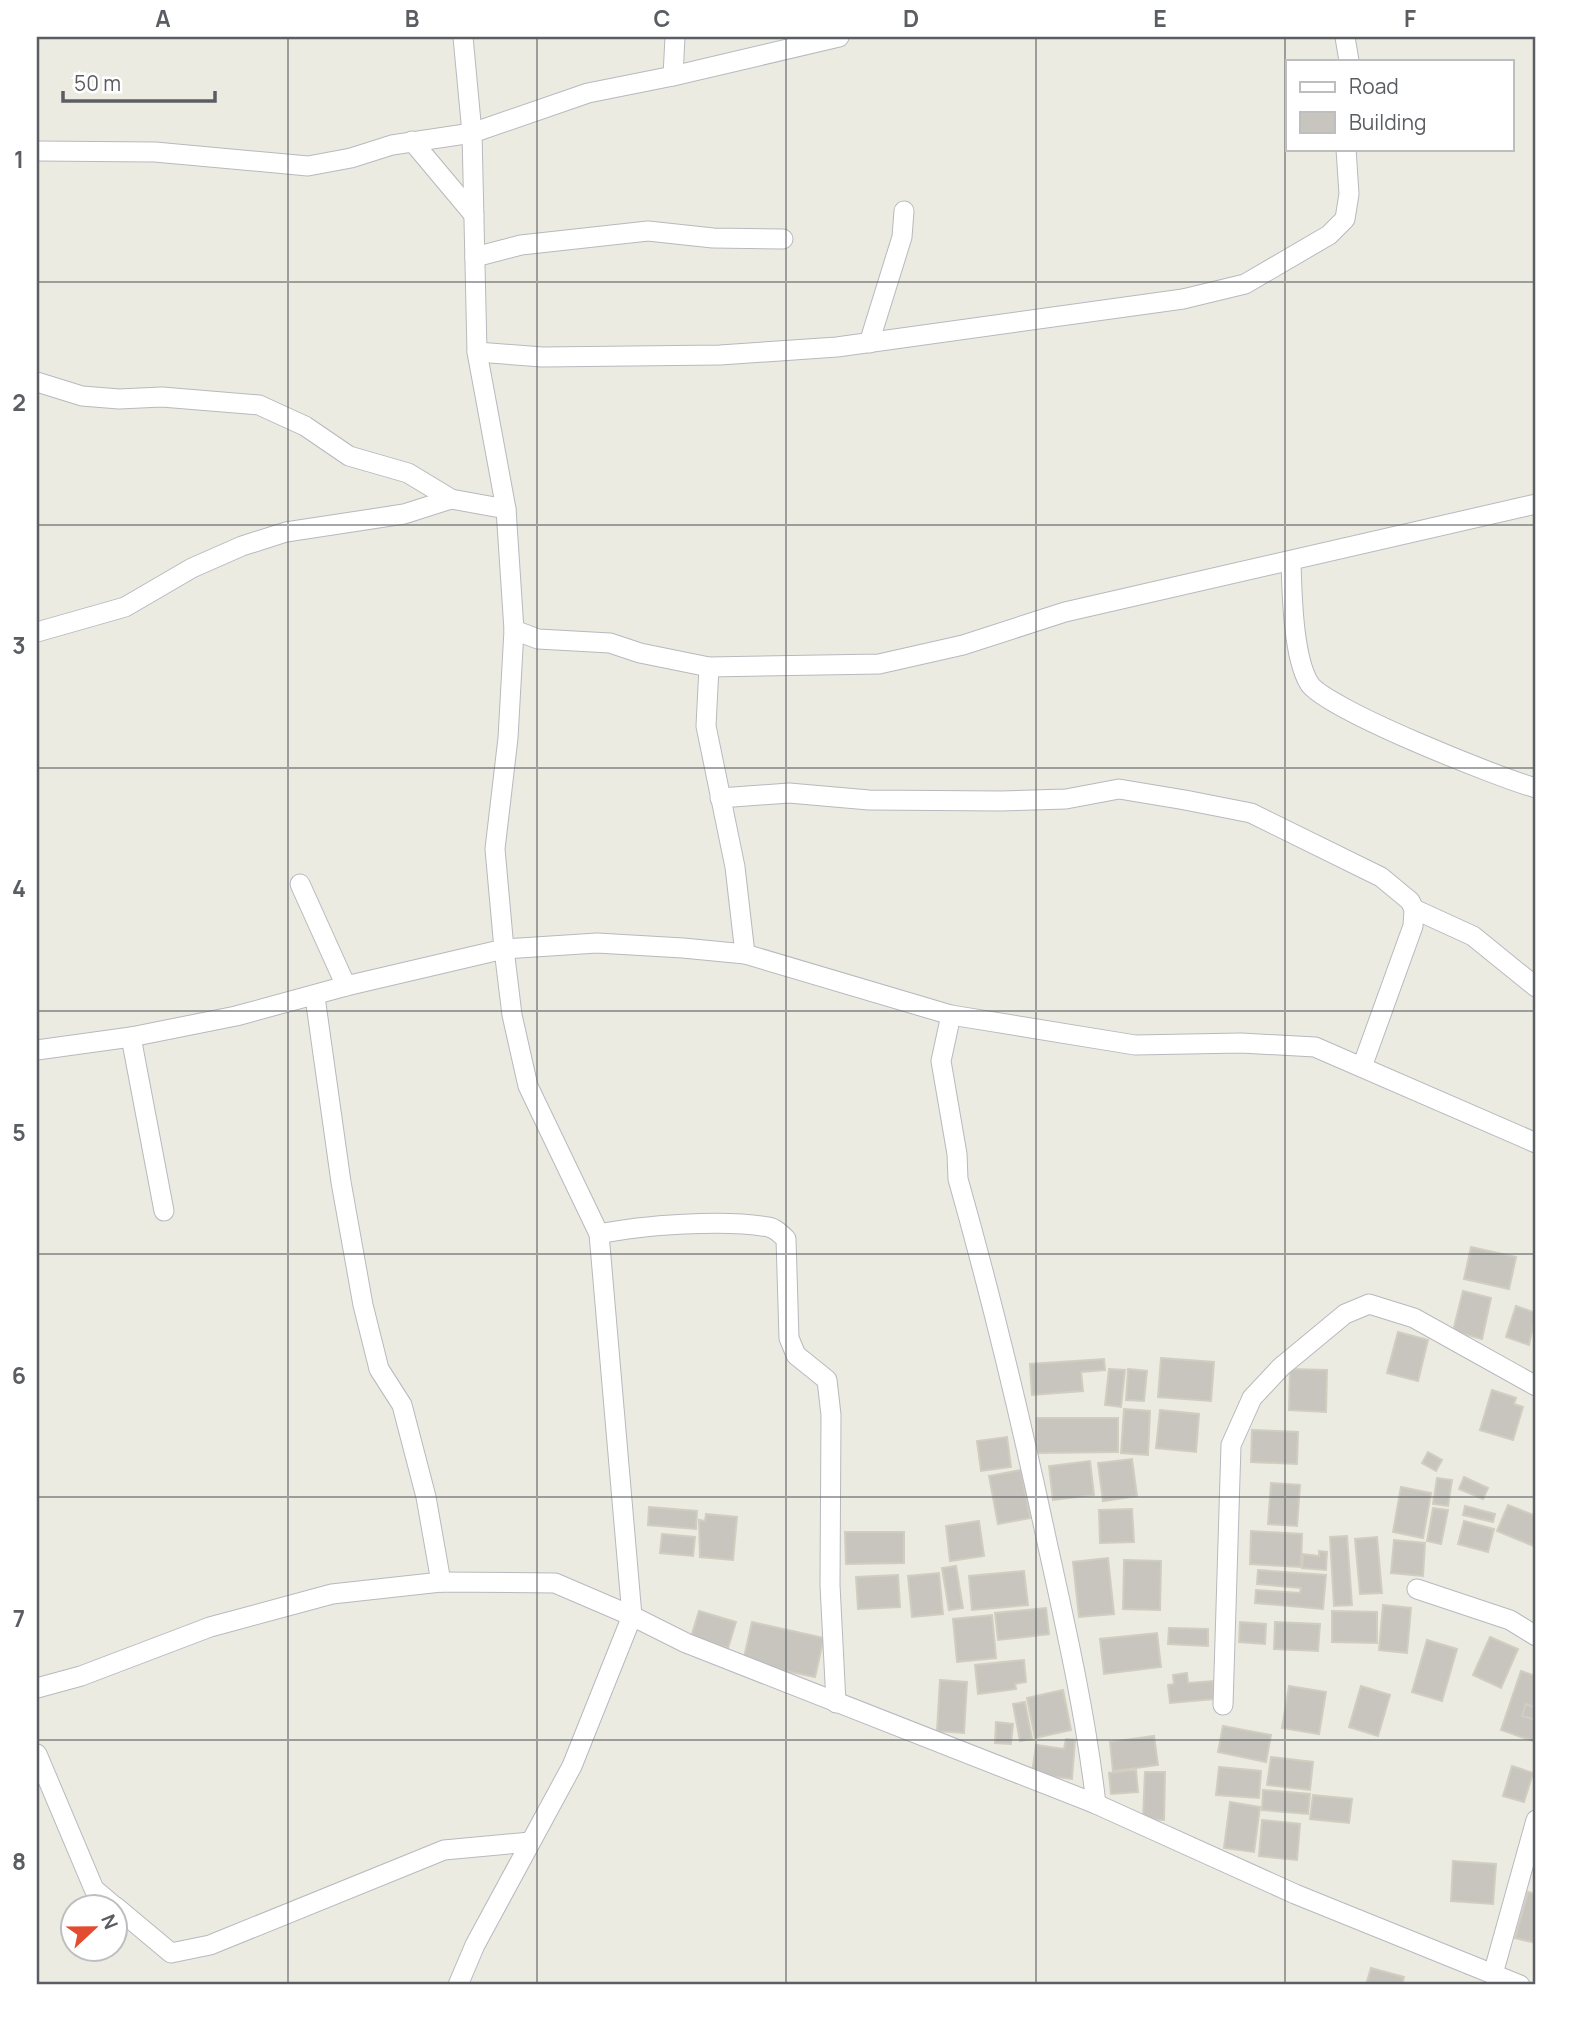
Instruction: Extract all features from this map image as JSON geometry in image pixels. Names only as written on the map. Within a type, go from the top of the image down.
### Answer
[{"type":"street","points":[[458,1985],[475,1945],[572,1766],[632,1616],[599,1234],[527,1086],[512,1015],[504,949],[495,849],[508,738],[514,630],[506,509],[477,352],[472,133],[463,37]]},
{"type":"street","points":[[673,76],[675,37]]},
{"type":"street","points":[[37,151],[155,152],[308,166],[412,141],[472,133],[588,93],[839,37]]},
{"type":"street","points":[[1345,37],[1349,60]]},
{"type":"street","points":[[412,141],[474,215]]},
{"type":"street","points":[[477,352],[542,357],[720,355],[869,343],[1183,299],[1245,284],[1329,235],[1345,219],[1349,194],[1346,150]]},
{"type":"street","points":[[869,343],[902,237],[904,211]]},
{"type":"street","points":[[475,257],[521,244],[648,231],[713,238],[783,239]]},
{"type":"street","points":[[37,382],[82,396],[162,397],[259,405],[305,426],[349,456],[408,473],[451,499],[506,509]]},
{"type":"street","points":[[37,632],[125,607],[192,568],[264,539],[286,532],[404,514],[451,499]]},
{"type":"street","points":[[514,630],[538,639],[610,643],[640,653],[709,667],[879,664],[964,645],[1065,612],[1536,504]]},
{"type":"street","points":[[1291,562],[1294,616],[1309,684],[1323,697],[1395,732],[1508,780],[1536,788]]},
{"type":"street","points":[[709,667],[706,726],[735,867],[744,954]]},
{"type":"street","points":[[720,798],[789,793],[869,800],[1001,801],[1066,799],[1119,789],[1251,813],[1381,877],[1409,901],[1413,909],[1413,926],[1362,1068]]},
{"type":"street","points":[[300,884],[346,986]]},
{"type":"street","points":[[1413,909],[1473,936],[1536,987]]},
{"type":"street","points":[[37,1050],[131,1037],[315,997],[346,986],[504,949],[597,943],[744,954],[951,1014],[1135,1045],[1241,1043],[1315,1048],[1536,1143]]},
{"type":"street","points":[[315,997],[341,1182],[363,1305],[379,1369],[402,1405],[426,1497],[441,1582]]},
{"type":"street","points":[[951,1014],[941,1061],[957,1154],[958,1179],[999,1326],[1041,1514],[1090,1755],[1096,1804]]},
{"type":"street","points":[[131,1037],[164,1212]]},
{"type":"street","points":[[599,1234],[629,1227],[741,1225],[771,1227],[786,1239],[789,1338],[796,1355],[827,1380],[830,1403],[830,1586],[836,1703]]},
{"type":"street","points":[[1223,1705],[1231,1445],[1252,1398],[1281,1367],[1345,1314],[1369,1304],[1414,1318],[1536,1386]]},
{"type":"street","points":[[37,1688],[81,1676],[211,1627],[332,1594],[441,1582],[555,1583],[687,1643],[1096,1804],[1295,1894],[1520,1985]]},
{"type":"street","points":[[1417,1589],[1510,1620],[1536,1636]]},
{"type":"street","points":[[37,1754],[98,1892]]},
{"type":"street","points":[[1493,1974],[1536,1820]]},
{"type":"street","points":[[130,1919],[171,1953],[210,1945],[444,1850],[530,1842]]},
{"type":"building","points":[[1471,1247],[1516,1257],[1509,1289],[1464,1279]]},
{"type":"building","points":[[1463,1291],[1491,1298],[1482,1339],[1453,1331]]},
{"type":"building","points":[[1516,1306],[1536,1313],[1529,1345],[1506,1337]]},
{"type":"building","points":[[1398,1332],[1428,1340],[1418,1381],[1387,1373]]},
{"type":"building","points":[[1161,1358],[1214,1362],[1211,1401],[1158,1397]]},
{"type":"building","points":[[1104,1359],[1105,1370],[1081,1372],[1083,1391],[1032,1395],[1030,1364]]},
{"type":"building","points":[[1109,1369],[1125,1370],[1121,1407],[1105,1405]]},
{"type":"building","points":[[1128,1369],[1147,1371],[1144,1401],[1126,1400]]},
{"type":"building","points":[[1290,1369],[1327,1370],[1326,1412],[1289,1410]]},
{"type":"building","points":[[1492,1390],[1516,1398],[1514,1404],[1523,1407],[1513,1440],[1480,1430]]},
{"type":"building","points":[[1124,1409],[1150,1411],[1148,1455],[1121,1453]]},
{"type":"building","points":[[1160,1410],[1199,1414],[1196,1452],[1156,1448]]},
{"type":"building","points":[[1037,1418],[1118,1418],[1118,1452],[1037,1453]]},
{"type":"building","points":[[1252,1430],[1298,1432],[1297,1464],[1251,1462]]},
{"type":"building","points":[[1007,1437],[1011,1467],[981,1471],[977,1441]]},
{"type":"building","points":[[1428,1452],[1442,1460],[1436,1471],[1422,1463]]},
{"type":"building","points":[[1132,1459],[1137,1496],[1103,1501],[1098,1463]]},
{"type":"building","points":[[1090,1461],[1094,1495],[1053,1500],[1049,1466]]},
{"type":"building","points":[[1021,1470],[1030,1518],[998,1524],[989,1476]]},
{"type":"building","points":[[1464,1477],[1488,1488],[1483,1499],[1459,1489]]},
{"type":"building","points":[[1437,1478],[1452,1480],[1448,1506],[1433,1504]]},
{"type":"building","points":[[1271,1483],[1300,1485],[1297,1526],[1268,1524]]},
{"type":"building","points":[[1401,1487],[1431,1493],[1423,1538],[1393,1532]]},
{"type":"building","points":[[1508,1505],[1536,1516],[1536,1547],[1497,1531]]},
{"type":"building","points":[[1465,1506],[1495,1514],[1493,1522],[1463,1515]]},
{"type":"building","points":[[649,1507],[697,1511],[696,1529],[648,1525]]},
{"type":"building","points":[[1433,1508],[1448,1510],[1441,1544],[1427,1541]]},
{"type":"building","points":[[1132,1509],[1134,1542],[1100,1543],[1099,1510]]},
{"type":"building","points":[[706,1514],[737,1517],[733,1560],[700,1557],[699,1520],[705,1521]]},
{"type":"building","points":[[979,1521],[984,1556],[950,1561],[946,1526]]},
{"type":"building","points":[[1464,1521],[1494,1529],[1488,1552],[1458,1544]]},
{"type":"building","points":[[1251,1531],[1302,1534],[1301,1567],[1250,1564]]},
{"type":"building","points":[[845,1532],[904,1532],[904,1563],[846,1564]]},
{"type":"building","points":[[662,1534],[695,1537],[693,1556],[660,1553]]},
{"type":"building","points":[[1347,1536],[1352,1605],[1334,1606],[1330,1537]]},
{"type":"building","points":[[1377,1537],[1382,1593],[1360,1594],[1355,1539]]},
{"type":"building","points":[[1394,1540],[1425,1543],[1423,1576],[1391,1573]]},
{"type":"building","points":[[1319,1551],[1327,1552],[1326,1570],[1302,1568],[1303,1554],[1319,1556]]},
{"type":"building","points":[[1108,1558],[1114,1614],[1079,1617],[1073,1562]]},
{"type":"building","points":[[1124,1560],[1161,1561],[1160,1610],[1123,1609]]},
{"type":"building","points":[[956,1566],[963,1608],[949,1610],[942,1568]]},
{"type":"building","points":[[1258,1570],[1326,1575],[1323,1609],[1255,1603],[1256,1590],[1300,1593],[1301,1588],[1257,1584]]},
{"type":"building","points":[[1024,1571],[1028,1605],[972,1610],[969,1576]]},
{"type":"building","points":[[939,1573],[943,1614],[912,1617],[908,1576]]},
{"type":"building","points":[[898,1575],[900,1607],[858,1609],[856,1577]]},
{"type":"building","points":[[1383,1605],[1411,1608],[1407,1653],[1379,1650]]},
{"type":"building","points":[[1046,1608],[1049,1634],[998,1640],[995,1613]]},
{"type":"building","points":[[699,1611],[736,1622],[728,1648],[691,1637]]},
{"type":"building","points":[[1332,1611],[1377,1612],[1377,1643],[1332,1642]]},
{"type":"building","points":[[992,1615],[996,1658],[957,1662],[953,1619]]},
{"type":"building","points":[[752,1622],[824,1638],[815,1677],[743,1662]]},
{"type":"building","points":[[1240,1622],[1266,1624],[1265,1644],[1239,1642]]},
{"type":"building","points":[[1275,1622],[1320,1624],[1318,1651],[1274,1649]]},
{"type":"building","points":[[1169,1628],[1208,1629],[1208,1646],[1168,1644]]},
{"type":"building","points":[[1157,1633],[1161,1667],[1104,1674],[1100,1639]]},
{"type":"building","points":[[1490,1637],[1518,1649],[1501,1688],[1473,1675]]},
{"type":"building","points":[[1427,1640],[1457,1649],[1442,1701],[1412,1692]]},
{"type":"building","points":[[1024,1660],[1026,1682],[1015,1684],[1016,1689],[978,1694],[975,1665]]},
{"type":"building","points":[[1521,1671],[1536,1676],[1536,1708],[1526,1704],[1522,1716],[1536,1720],[1536,1742],[1501,1730]]},
{"type":"building","points":[[1187,1673],[1188,1683],[1213,1681],[1214,1699],[1170,1703],[1168,1685],[1174,1684],[1173,1675]]},
{"type":"building","points":[[940,1680],[967,1682],[964,1733],[937,1731]]},
{"type":"building","points":[[1289,1686],[1326,1692],[1319,1734],[1282,1728]]},
{"type":"building","points":[[1361,1686],[1390,1695],[1378,1736],[1349,1727]]},
{"type":"building","points":[[1063,1690],[1071,1730],[1035,1738],[1027,1698]]},
{"type":"building","points":[[1025,1702],[1032,1739],[1020,1741],[1013,1704]]},
{"type":"building","points":[[1526,1704],[1536,1708],[1536,1720],[1522,1716]]},
{"type":"building","points":[[996,1722],[1013,1724],[1011,1744],[995,1743]]},
{"type":"building","points":[[1223,1726],[1271,1735],[1266,1762],[1218,1752]]},
{"type":"building","points":[[1154,1736],[1158,1765],[1113,1771],[1110,1742]]},
{"type":"building","points":[[1066,1739],[1075,1740],[1072,1779],[1032,1774],[1036,1745],[1064,1749]]},
{"type":"building","points":[[1271,1757],[1313,1762],[1310,1790],[1267,1785]]},
{"type":"building","points":[[1512,1766],[1533,1773],[1524,1802],[1503,1796]]},
{"type":"building","points":[[1219,1767],[1261,1771],[1259,1798],[1216,1795]]},
{"type":"building","points":[[1136,1770],[1138,1792],[1111,1794],[1109,1773]]},
{"type":"building","points":[[1145,1772],[1165,1772],[1164,1820],[1143,1819]]},
{"type":"building","points":[[1263,1790],[1310,1794],[1308,1814],[1262,1810]]},
{"type":"building","points":[[1313,1795],[1352,1799],[1349,1823],[1310,1819]]},
{"type":"building","points":[[1230,1802],[1260,1807],[1254,1852],[1224,1848]]},
{"type":"building","points":[[1262,1820],[1300,1824],[1297,1860],[1259,1856]]},
{"type":"building","points":[[1453,1861],[1496,1864],[1493,1904],[1451,1901]]},
{"type":"building","points":[[1528,1892],[1536,1894],[1536,1943],[1515,1938]]},
{"type":"building","points":[[1371,1968],[1404,1977],[1402,1985],[1366,1985]]}]
